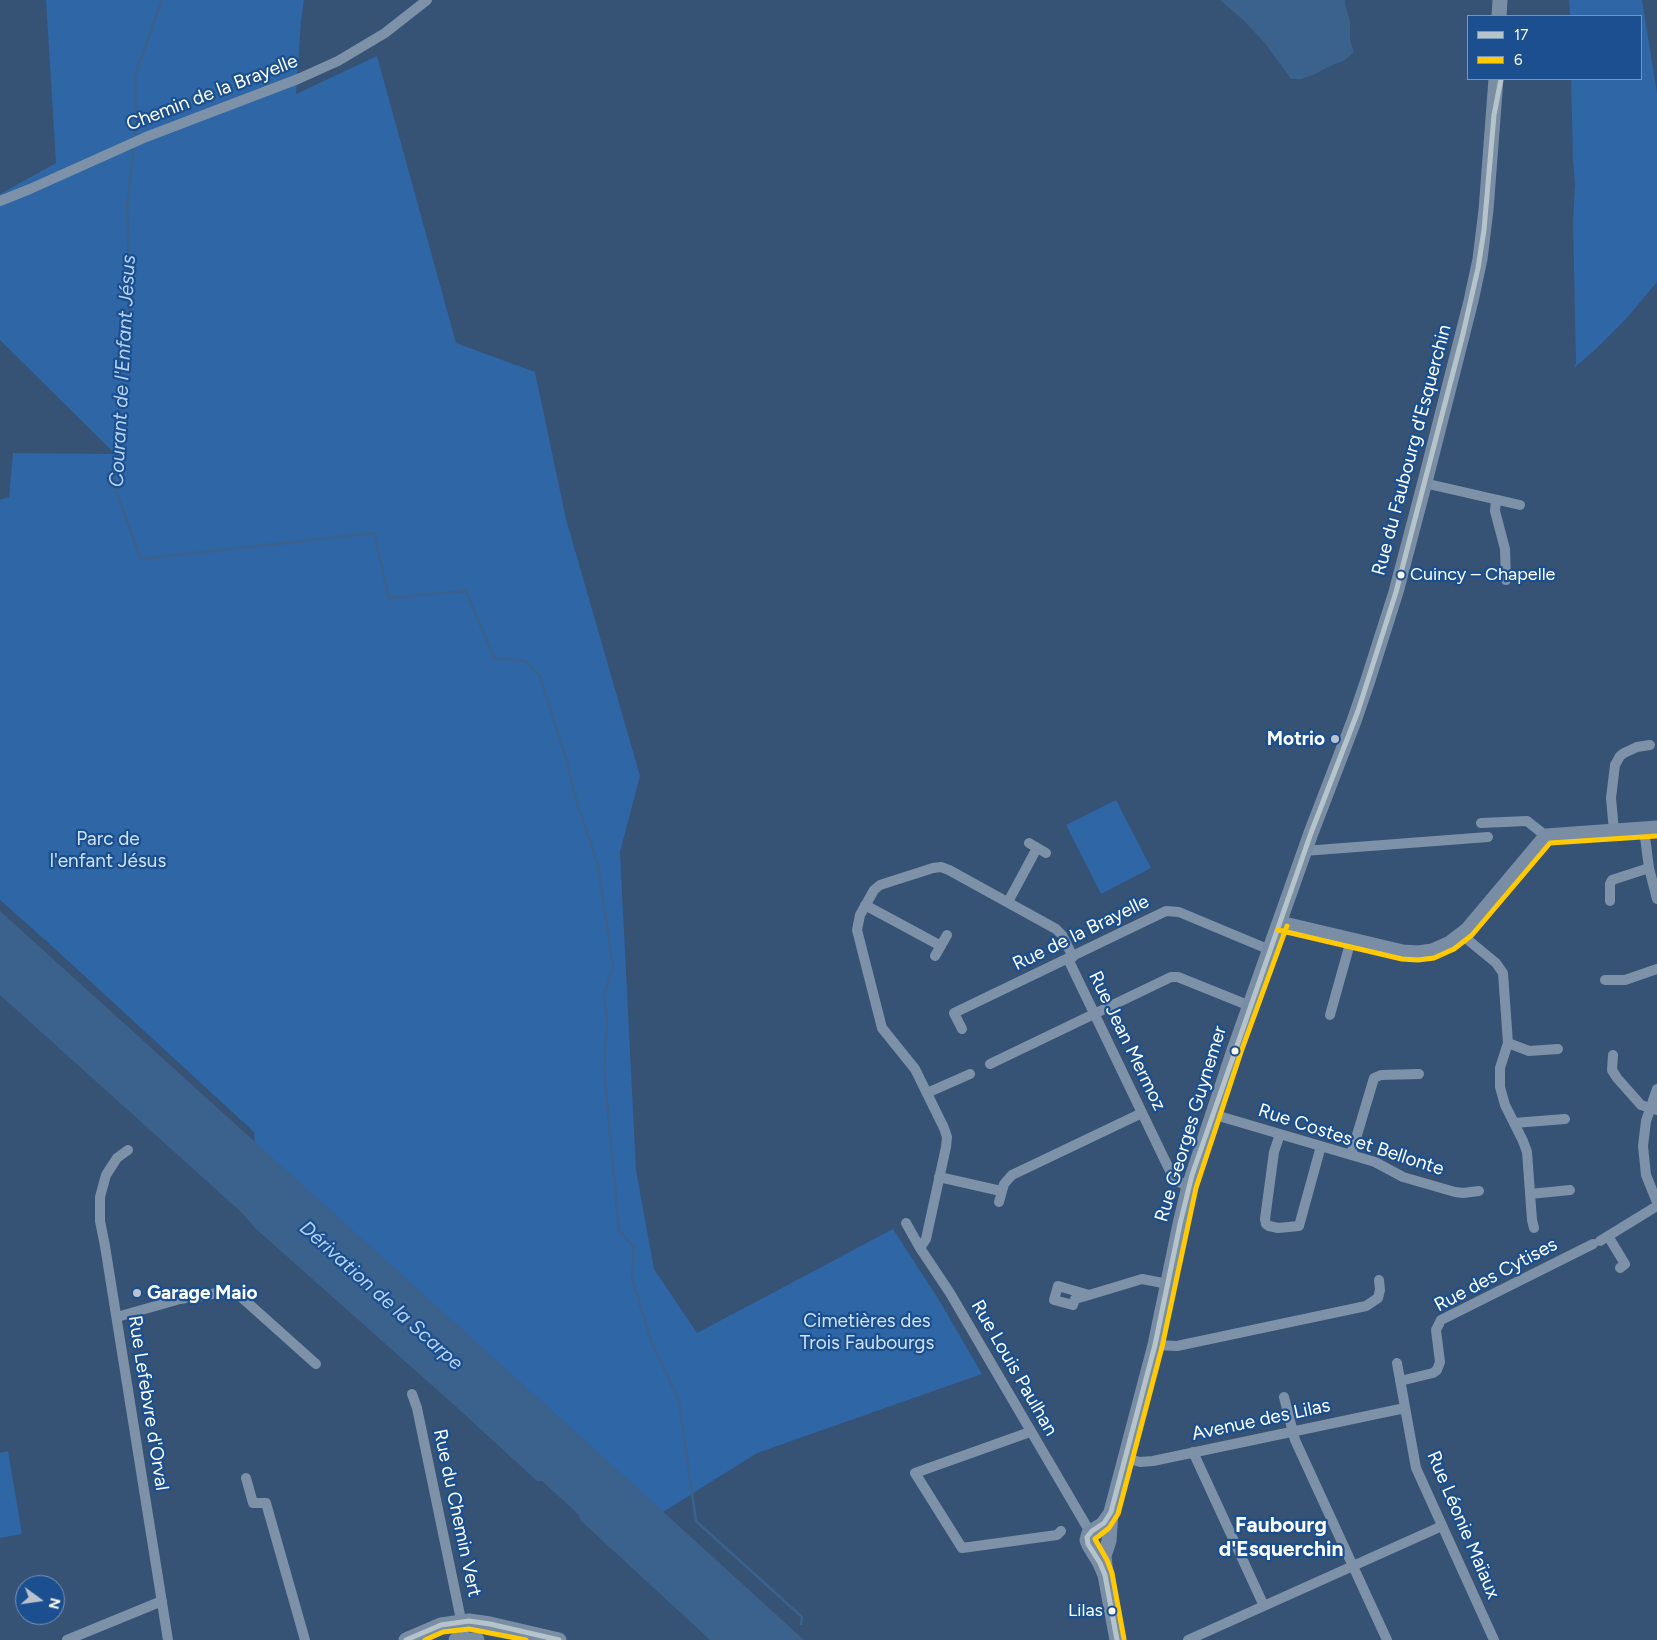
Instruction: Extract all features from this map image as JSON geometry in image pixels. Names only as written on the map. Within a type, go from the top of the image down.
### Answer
[{"type":"main road","points":[[1499,15],[1500,0]]},
{"type":"main road","points":[[1505,15],[1506,0]]},
{"type":"main road","name":"Rue du Faubourg d'Esquerchin","points":[[1329,785],[1358,711],[1388,617],[1477,273],[1484,230],[1496,80]]},
{"type":"main road","name":"Rue du Faubourg d'Esquerchin","points":[[1494,115],[1501,80]]},
{"type":"main road","name":"Rue Georges Guynemer","points":[[1100,1536],[1111,1512],[1155,1345],[1178,1229],[1189,1186],[1212,1114],[1329,785]]},
{"type":"main road","points":[[1280,923],[1403,952],[1418,953],[1438,949],[1462,935],[1546,836],[1650,828]]},
{"type":"main road","points":[[1100,1536],[1099,1550],[1091,1548],[1100,1563],[1107,1583]]},
{"type":"main road","points":[[1100,1536],[1117,1640]]},
{"type":"main road","points":[[406,1640],[434,1627],[462,1622],[481,1622],[559,1640]]},
{"type":"street","name":"Chemin de la Brayelle","points":[[0,201],[146,137],[329,66],[356,52],[385,33],[427,0]]},
{"type":"street","points":[[1424,483],[1520,505]]},
{"type":"street","points":[[1496,500],[1495,511],[1505,550],[1506,580]]},
{"type":"street","points":[[1614,831],[1611,798],[1614,765],[1624,753],[1637,747],[1650,745]]},
{"type":"street","points":[[1481,823],[1528,821],[1546,836]]},
{"type":"street","points":[[1650,828],[1649,868],[1657,899]]},
{"type":"street","points":[[1304,851],[1488,838]]},
{"type":"street","points":[[1008,902],[1037,848]]},
{"type":"street","name":"Rue Jean Mermoz","points":[[920,1248],[926,1239],[947,1137],[913,1065],[882,1028],[857,930],[858,920],[865,905],[874,890],[880,885],[937,867],[949,870],[1059,932],[1065,940],[1070,958],[1094,1013],[1171,1173],[1179,1182],[1189,1186]]},
{"type":"street","points":[[1610,902],[1610,884],[1612,880],[1649,868]]},
{"type":"street","points":[[865,905],[941,946]]},
{"type":"street","name":"Rue de la Brayelle","points":[[962,1029],[954,1013],[1162,913],[1170,911],[1179,912],[1270,950]]},
{"type":"street","points":[[935,956],[947,935]]},
{"type":"street","points":[[1462,935],[1496,963],[1503,973],[1508,1044],[1500,1068],[1499,1081],[1503,1100],[1527,1152],[1534,1228]]},
{"type":"street","points":[[1330,1015],[1351,940]]},
{"type":"street","points":[[1605,980],[1621,981],[1657,969]]},
{"type":"street","points":[[990,1064],[1174,976],[1250,1006]]},
{"type":"street","points":[[1508,1044],[1529,1051],[1558,1049]]},
{"type":"street","points":[[1613,1055],[1612,1070],[1617,1078],[1642,1104],[1654,1109]]},
{"type":"street","points":[[927,1094],[970,1074]]},
{"type":"street","points":[[1351,1155],[1374,1078],[1381,1075],[1419,1074]]},
{"type":"street","points":[[1657,1089],[1654,1109],[1644,1135],[1643,1153],[1646,1175],[1657,1202]]},
{"type":"street","points":[[999,1202],[1006,1180],[1012,1175],[1142,1113]]},
{"type":"street","name":"Rue Costes et Bellonte","points":[[1212,1114],[1380,1164],[1402,1177],[1455,1192],[1479,1191]]},
{"type":"street","points":[[1514,1123],[1564,1119]]},
{"type":"street","points":[[1280,1134],[1274,1152],[1265,1219],[1266,1224],[1269,1226],[1278,1228],[1299,1226],[1321,1146]]},
{"type":"street","name":"Rue Lefebvre d'Orval","points":[[128,1150],[117,1158],[109,1168],[103,1183],[100,1221],[168,1640]]},
{"type":"street","points":[[939,1177],[1001,1191]]},
{"type":"street","points":[[1530,1194],[1570,1190]]},
{"type":"street","points":[[1620,1268],[1625,1264],[1600,1240],[1657,1206]]},
{"type":"street","name":"Rue Louis Paulhan","points":[[906,1223],[950,1293],[1030,1432],[1100,1536]]},
{"type":"street","name":"Rue des Cytises","points":[[1400,1380],[1433,1374],[1437,1370],[1440,1362],[1436,1330],[1441,1320],[1600,1240]]},
{"type":"street","points":[[1089,1295],[1142,1279],[1168,1284]]},
{"type":"street","points":[[1155,1345],[1176,1346],[1366,1306],[1374,1302],[1380,1294],[1379,1280]]},
{"type":"street","points":[[117,1317],[170,1302],[224,1292],[232,1293],[240,1296],[316,1364]]},
{"type":"street","name":"Rue Léonie Maïaux","points":[[1397,1362],[1416,1468],[1494,1640]]},
{"type":"street","name":"Rue du Chemin Vert","points":[[412,1394],[417,1408],[466,1640]]},
{"type":"street","points":[[1284,1397],[1292,1431],[1387,1640]]},
{"type":"street","name":"Avenue des Lilas","points":[[1125,1458],[1140,1462],[1150,1462],[1405,1408]]},
{"type":"street","points":[[1030,1432],[915,1473],[962,1548],[1057,1535],[1061,1531]]},
{"type":"street","points":[[1193,1452],[1264,1606]]},
{"type":"street","points":[[246,1478],[253,1502],[266,1503],[305,1640]]},
{"type":"street","points":[[1188,1640],[1442,1526]]},
{"type":"street","points":[[67,1640],[162,1601]]},
{"type":"green space","points":[[46,0],[304,0],[296,94],[377,56],[456,343],[535,372],[566,519],[640,776],[620,852],[636,1170],[654,1269],[697,1333],[893,1229],[939,1300],[982,1374],[757,1453],[620,1539],[259,1210],[254,1132],[0,900],[0,500],[9,497],[13,453],[115,454],[0,340],[0,194],[56,163]]},
{"type":"green space","points":[[1569,0],[1642,0],[1657,93],[1657,282],[1626,319],[1574,368],[1576,363],[1573,223],[1575,184],[1571,80],[1642,80],[1642,15],[1570,15]]},
{"type":"green space","points":[[1116,800],[1151,868],[1101,894],[1066,825]]},
{"type":"green space","points":[[8,1451],[22,1534],[0,1538],[0,1453]]},
{"type":"water","points":[[1220,0],[1345,0],[1350,21],[1350,40],[1354,52],[1345,60],[1313,75],[1301,79],[1291,79],[1264,42]]},
{"type":"water","name":"Dérivation de la Scarpe","points":[[0,911],[804,1640],[710,1640],[580,1520],[579,1515],[542,1481],[537,1481],[256,1229],[241,1212],[0,995]]},
{"type":"waterway","name":"Courant de l'Enfant Jésus","points":[[135,134],[135,75],[162,0]]},
{"type":"waterway","name":"Courant de l'Enfant Jésus","points":[[133,151],[127,208],[130,284],[114,486],[141,559],[374,533],[389,598],[466,591],[494,658],[525,661],[540,676],[568,765],[574,793],[598,866],[613,967],[604,995],[607,1023],[604,1070],[619,1230],[634,1247],[632,1279],[652,1343],[679,1401],[696,1521],[802,1617],[801,1624]]},
{"type":"transit line","name":"17","points":[[1117,1640],[1105,1575],[1088,1544],[1087,1537],[1104,1523],[1111,1512],[1155,1345],[1192,1175],[1311,833],[1358,711],[1396,592],[1463,334],[1478,268],[1484,230],[1494,115],[1501,80]]},
{"type":"transit line","name":"6","points":[[1278,930],[1402,959],[1434,958],[1454,949],[1472,935],[1550,843],[1657,836]]},
{"type":"transit line","name":"6","points":[[1124,1639],[1112,1573],[1095,1539],[1109,1528],[1118,1514],[1162,1347],[1196,1188],[1241,1052],[1287,926]]},
{"type":"transit line","name":"17","points":[[406,1640],[441,1625],[469,1621],[559,1640]]},
{"type":"transit line","name":"6","points":[[425,1640],[443,1632],[469,1629],[526,1640]]},
{"type":"place","name":"Cuincy – Chapelle","points":[[1401,575]]},
{"type":"place","name":"Motrio","points":[[1335,739]]},
{"type":"place","name":"Garage Maio","points":[[137,1293]]},
{"type":"place","name":"Lilas","points":[[1112,1611]]},
{"type":"district","name":"Faubourg d'Esquerchin","points":[[1281,1538]]},
{"type":"park label","name":"Parc de l'enfant Jésus","points":[[108,850]]},
{"type":"park label","name":"Cimetières des Trois Faubourgs","points":[[867,1332]]}]
